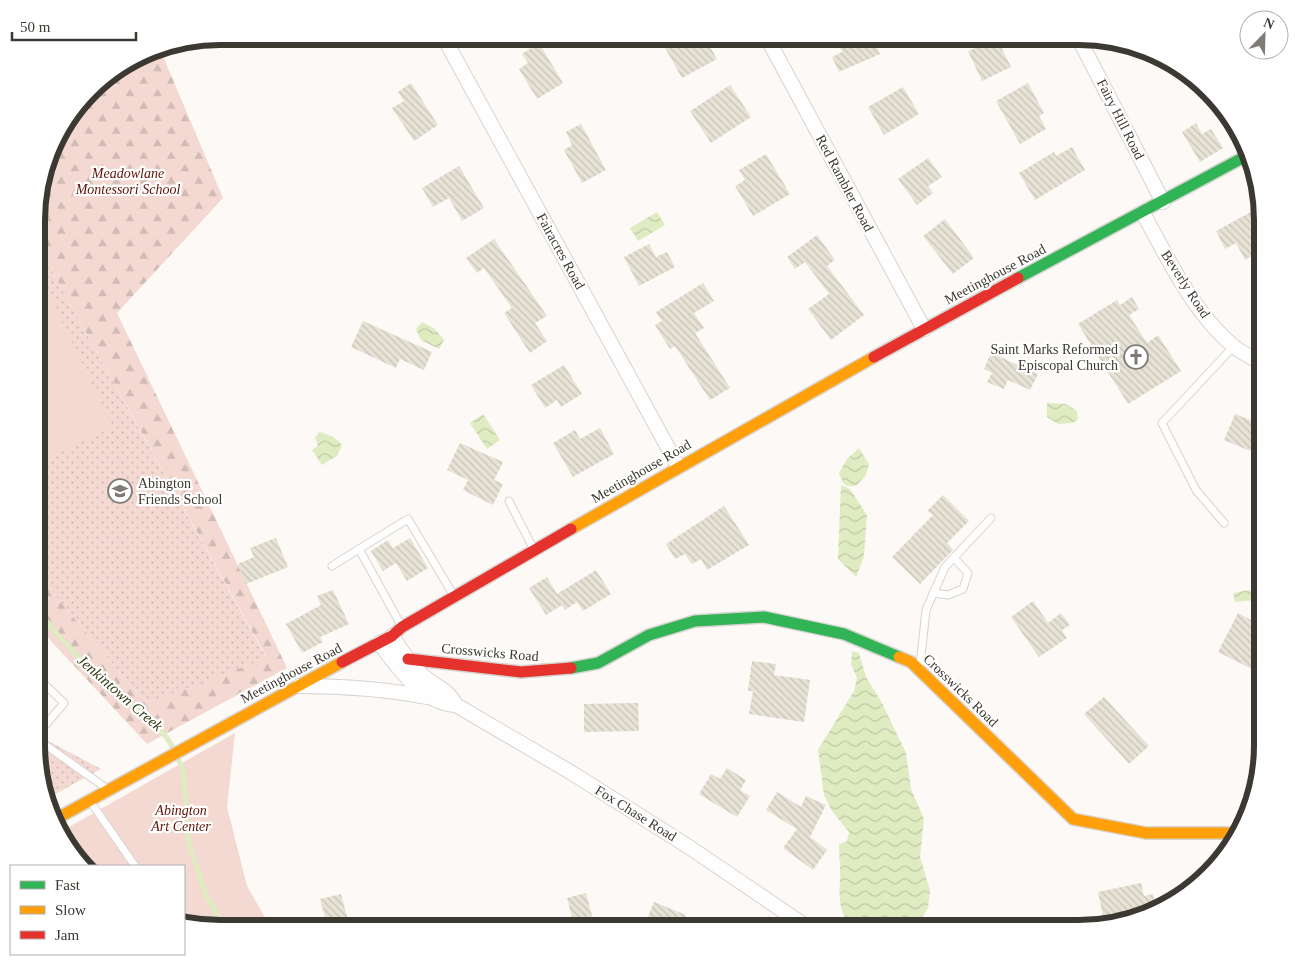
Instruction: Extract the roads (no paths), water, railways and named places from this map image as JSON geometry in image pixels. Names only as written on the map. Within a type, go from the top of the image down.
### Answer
[{"type":"street","name":"Fairacres Road","points":[[448,45],[678,466]]},
{"type":"street","name":"Red Rambler Road","points":[[771,45],[924,329]]},
{"type":"street","name":"Fairy Hill Road","points":[[1082,45],[1163,202]]},
{"type":"street","name":"Meetinghouse Road","points":[[61,816],[391,635],[454,596],[678,466],[924,329],[1242,158]]},
{"type":"street","name":"Beverly Road","points":[[1143,213],[1189,294],[1208,319],[1234,346],[1254,358]]},
{"type":"street","name":"Crosswicks Road","points":[[408,659],[521,672],[554,671],[598,663],[649,635],[695,621],[764,617],[844,634],[911,662],[1073,819],[1146,833],[1230,834]]},
{"type":"street","name":"Fox Chase Road","points":[[391,635],[408,659],[427,679],[449,692],[456,705]]},
{"type":"street","name":"Fox Chase Road","points":[[391,635],[412,683],[432,698],[443,704],[456,705],[572,773],[656,826],[797,920]]},
{"type":"street","name":"Fox Chase Road","points":[[296,686],[360,687],[432,698]]},
{"type":"lane","points":[[1224,523],[1196,490],[1162,423],[1234,346]]},
{"type":"lane","points":[[509,501],[534,550]]},
{"type":"lane","points":[[919,669],[926,610],[945,567],[992,518]]},
{"type":"lane","points":[[332,566],[408,519],[454,596]]},
{"type":"lane","points":[[359,548],[391,635]]},
{"type":"lane","points":[[933,593],[948,595],[963,588],[968,574],[954,558]]},
{"type":"lane","points":[[45,685],[64,703],[45,726]]},
{"type":"lane","points":[[45,745],[108,790]]},
{"type":"lane","points":[[90,800],[135,865]]},
{"type":"water","points":[[657,212],[665,225],[638,241],[630,228]]},
{"type":"water","points":[[422,322],[435,329],[444,340],[439,349],[421,340],[416,329]]},
{"type":"water","points":[[1047,403],[1066,404],[1077,411],[1078,419],[1073,423],[1058,424],[1047,417]]},
{"type":"water","points":[[483,414],[500,440],[487,449],[470,423]]},
{"type":"water","points":[[320,432],[334,437],[342,445],[337,456],[322,465],[312,450],[318,446],[315,437]]},
{"type":"water","points":[[859,448],[869,464],[866,475],[856,486],[847,486],[843,483],[839,473],[847,459]]},
{"type":"water","points":[[841,485],[850,489],[867,515],[864,556],[856,577],[838,559]]},
{"type":"water","points":[[1249,590],[1254,592],[1254,600],[1235,602],[1233,593]]},
{"type":"water","points":[[852,651],[859,653],[866,677],[882,703],[906,753],[911,789],[924,819],[920,857],[930,890],[928,908],[921,920],[847,920],[841,906],[839,845],[847,841],[849,832],[832,811],[824,795],[818,750],[854,691],[857,678],[851,664]]},
{"type":"waterway","name":"Jenkintown Creek","points":[[45,619],[97,676],[157,726],[174,750]]},
{"type":"waterway","name":"Jenkintown Creek","points":[[177,757],[183,769],[189,844],[206,896],[219,920]]},
{"type":"place","name":"Saint Marks Reformed Episcopal Church","points":[[1136,357]]},
{"type":"place","name":"Abington Friends School","points":[[120,491]]},
{"type":"park label","name":"Meadowlane Montessori School","points":[[128,182]]},
{"type":"park label","name":"Abington Art Center","points":[[181,818]]}]
